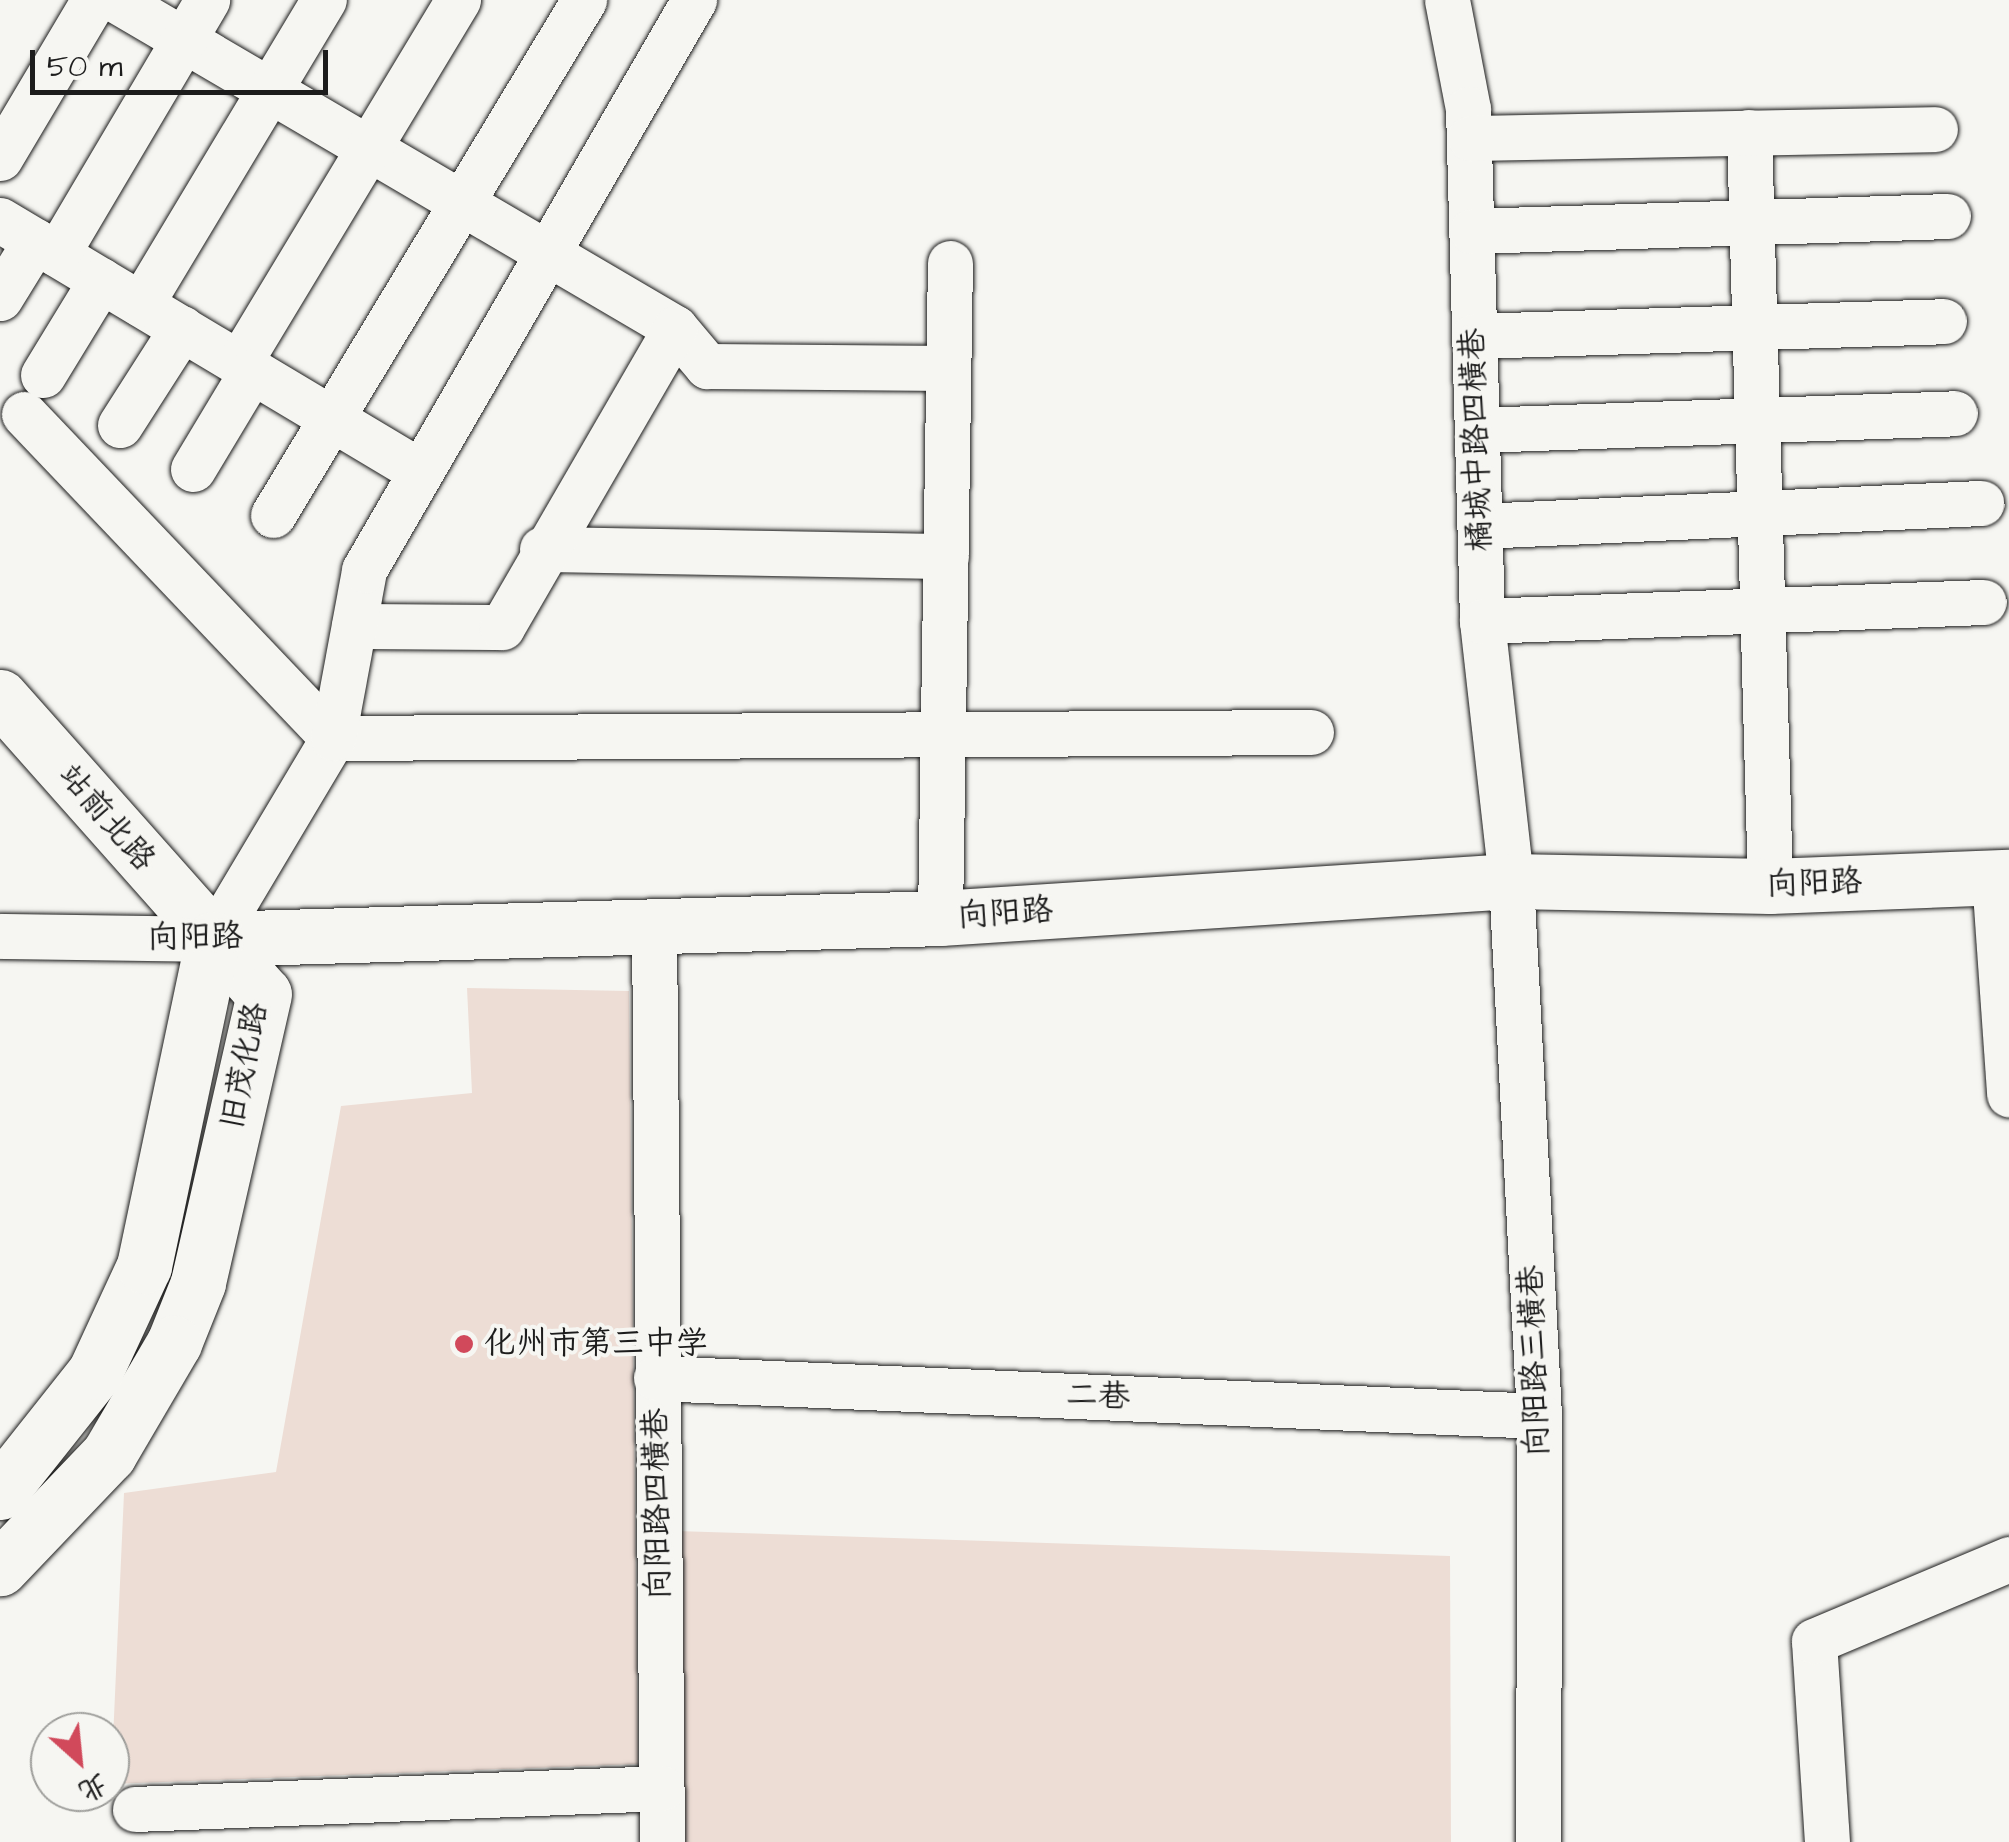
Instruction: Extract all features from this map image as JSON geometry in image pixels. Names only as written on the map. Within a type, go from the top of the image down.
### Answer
[{"type":"main road","name":"站前北路","points":[[0,697],[213,938]]},
{"type":"main road","name":"向阳路","points":[[213,938],[940,918],[1511,881],[1770,886],[2002,877]]},
{"type":"main road","name":"旧茂化路","points":[[0,1492],[95,1372],[144,1266],[213,938]]},
{"type":"main road","name":"旧茂化路","points":[[0,1568],[109,1454],[198,1283],[264,994],[213,938]]},
{"type":"street","points":[[0,158],[94,0]]},
{"type":"street","points":[[116,0],[674,328],[707,366],[948,368]]},
{"type":"street","points":[[0,298],[31,238],[183,40],[207,0]]},
{"type":"street","points":[[141,304],[324,0]]},
{"type":"street","points":[[193,469],[369,148],[458,0]]},
{"type":"street","points":[[273,515],[584,0]]},
{"type":"street","name":"橘城中路四横巷","points":[[1447,0],[1470,138],[1482,621],[1511,881]]},
{"type":"street","points":[[213,938],[333,738],[364,570],[546,253],[677,6]]},
{"type":"street","points":[[1470,138],[1935,129]]},
{"type":"street","points":[[1749,132],[1770,886]]},
{"type":"street","points":[[1472,231],[1948,216]]},
{"type":"street","points":[[31,238],[420,471]]},
{"type":"street","points":[[940,918],[950,263]]},
{"type":"street","points":[[100,280],[33,395],[333,738],[1311,732]]},
{"type":"street","points":[[1474,336],[1944,321]]},
{"type":"street","points":[[120,426],[182,328]]},
{"type":"street","points":[[354,626],[502,627],[542,549],[674,328]]},
{"type":"street","points":[[1477,430],[1954,413]]},
{"type":"street","points":[[1480,526],[1980,504]]},
{"type":"street","points":[[542,549],[946,556]]},
{"type":"street","points":[[1482,621],[1984,602]]},
{"type":"street","points":[[2002,877],[2009,1094]]},
{"type":"street","name":"向阳路三横巷","points":[[1511,881],[1539,1416],[1538,1842]]},
{"type":"street","name":"向阳路四横巷","points":[[654,926],[662,1842]]},
{"type":"street","name":"向阳路","points":[[0,936],[213,938]]},
{"type":"street","name":"二巷","points":[[656,1378],[1539,1416]]},
{"type":"street","points":[[1827,1842],[1814,1641],[2009,1559]]},
{"type":"street","points":[[135,1810],[662,1788]]},
{"type":"shaded area","name":"化州市第三中学","points":[[467,988],[629,991],[638,1764],[130,1783],[130,1712],[114,1712],[124,1493],[276,1472],[341,1106],[472,1093]]},
{"type":"shaded area","points":[[676,1531],[1450,1556],[1451,1842],[679,1842]]},
{"type":"place","name":"化州市第三中学","points":[[464,1344]]}]
